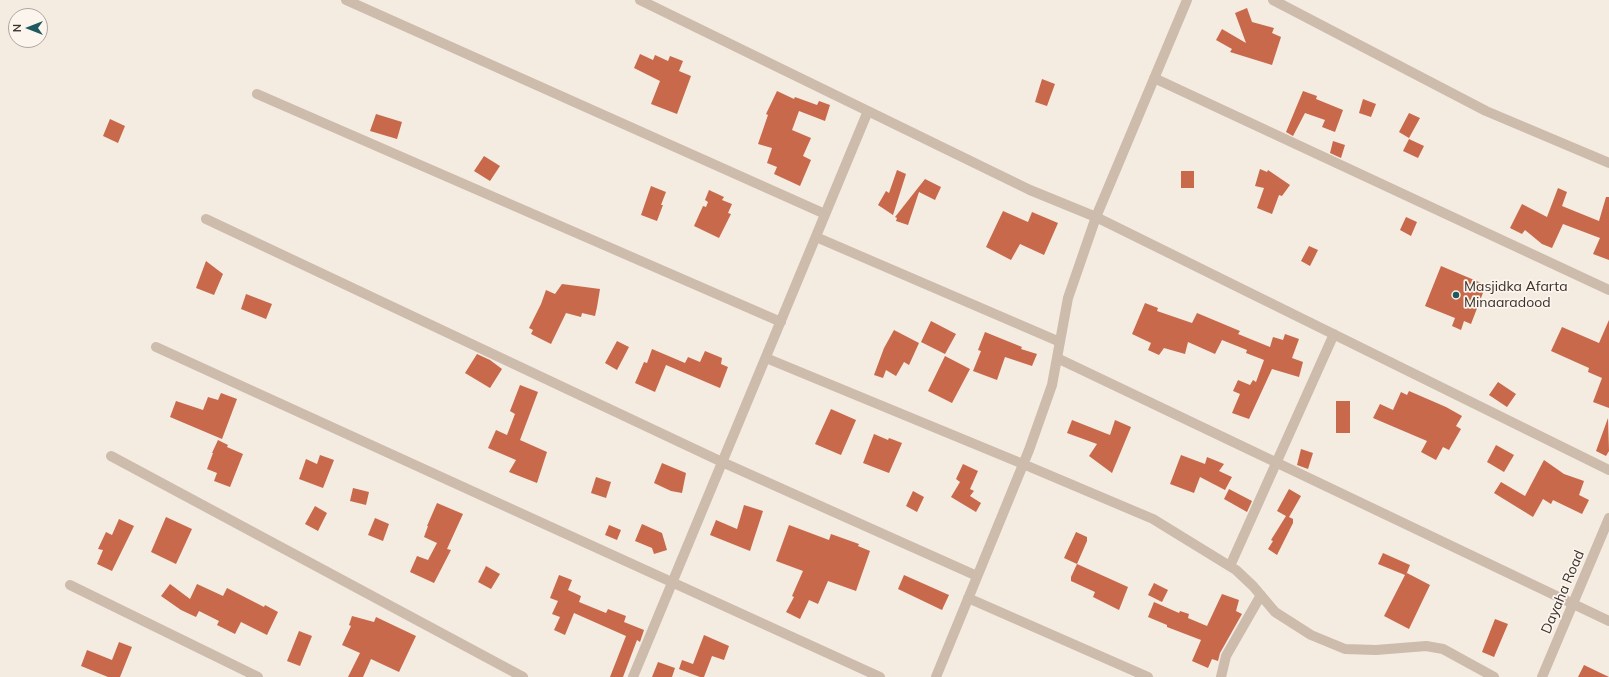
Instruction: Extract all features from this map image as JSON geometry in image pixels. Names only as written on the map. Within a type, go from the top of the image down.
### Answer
[{"type":"street","points":[[346,0],[825,214]]},
{"type":"street","points":[[640,0],[1030,190],[1096,217],[1609,470]]},
{"type":"street","points":[[936,677],[1023,464],[1052,385],[1068,298],[1096,217],[1187,0]]},
{"type":"street","points":[[1273,0],[1486,111],[1609,163]]},
{"type":"street","points":[[1154,78],[1609,290]]},
{"type":"street","points":[[258,94],[781,322]]},
{"type":"street","points":[[633,677],[868,111]]},
{"type":"street","points":[[206,219],[722,462],[977,576]]},
{"type":"street","points":[[816,237],[1060,342]]},
{"type":"street","points":[[1230,566],[1334,334]]},
{"type":"street","points":[[156,347],[880,677]]},
{"type":"street","points":[[766,358],[1023,464],[1153,520],[1236,570],[1261,595],[1275,612],[1311,635],[1345,649],[1376,650],[1426,646],[1443,649],[1494,677]]},
{"type":"street","points":[[1057,358],[1609,621]]},
{"type":"street","points":[[110,456],[523,677]]},
{"type":"street","name":"Dayaha Road","points":[[1542,677],[1609,518]]},
{"type":"street","points":[[70,585],[258,677]]},
{"type":"street","points":[[1221,677],[1226,656],[1261,595]]},
{"type":"street","points":[[968,598],[1148,677]]},
{"type":"building","points":[[1247,8],[1252,22],[1274,28],[1272,33],[1281,37],[1272,65],[1230,52],[1232,49],[1216,40],[1222,29],[1246,43],[1235,13]]},
{"type":"building","points":[[640,54],[653,60],[655,55],[668,61],[670,56],[683,61],[679,71],[691,76],[677,114],[651,104],[660,81],[634,68]]},
{"type":"building","points":[[1042,79],[1055,84],[1047,106],[1035,102]]},
{"type":"building","points":[[777,91],[794,99],[795,97],[817,105],[819,101],[830,105],[825,121],[799,111],[792,130],[811,138],[803,156],[811,160],[800,186],[774,174],[777,167],[767,163],[772,148],[758,144],[768,115],[766,114]]},
{"type":"building","points":[[1303,91],[1317,96],[1316,99],[1343,110],[1335,132],[1322,127],[1325,120],[1305,113],[1293,136],[1286,132]]},
{"type":"building","points":[[1363,99],[1376,104],[1371,117],[1359,113]]},
{"type":"building","points":[[1409,113],[1420,118],[1409,138],[1399,132]]},
{"type":"building","points":[[376,114],[402,122],[397,139],[370,131]]},
{"type":"building","points":[[110,119],[125,126],[118,143],[103,136]]},
{"type":"building","points":[[1409,139],[1424,146],[1418,158],[1403,151]]},
{"type":"building","points":[[1333,141],[1345,145],[1341,158],[1330,153]]},
{"type":"building","points":[[484,156],[500,166],[490,181],[474,171]]},
{"type":"building","points":[[1260,169],[1267,172],[1268,170],[1290,185],[1282,196],[1279,195],[1272,214],[1257,208],[1264,188],[1255,186]]},
{"type":"building","points":[[897,170],[906,174],[893,215],[878,205],[886,191],[889,193]]},
{"type":"building","points":[[1181,171],[1194,171],[1194,188],[1181,188]]},
{"type":"building","points":[[925,179],[941,187],[935,200],[919,192],[908,225],[896,221],[897,218],[895,217]]},
{"type":"building","points":[[651,186],[666,192],[657,221],[641,215]]},
{"type":"building","points":[[1558,188],[1567,192],[1562,206],[1599,221],[1606,197],[1609,197],[1609,260],[1593,254],[1600,238],[1563,224],[1552,248],[1542,244],[1525,230],[1522,234],[1510,228],[1522,204],[1547,217]]},
{"type":"building","points":[[709,190],[724,197],[722,200],[732,204],[728,213],[731,214],[719,238],[694,226],[703,206],[706,207],[708,202],[705,200]]},
{"type":"building","points":[[1003,211],[1028,222],[1032,212],[1058,223],[1044,255],[1020,244],[1011,260],[986,247]]},
{"type":"building","points":[[1406,217],[1417,222],[1411,236],[1400,230]]},
{"type":"building","points":[[1309,246],[1318,250],[1310,266],[1301,261]]},
{"type":"building","points":[[206,261],[223,274],[214,295],[196,288]]},
{"type":"building","name":"Masjidka Afarta Minaaradood","points":[[1441,266],[1486,285],[1471,324],[1464,321],[1461,330],[1452,326],[1455,318],[1425,306]]},
{"type":"building","points":[[562,284],[600,289],[597,307],[595,316],[582,313],[581,317],[566,313],[551,344],[531,334],[533,330],[529,328],[546,290],[555,294]]},
{"type":"building","points":[[246,294],[272,304],[266,319],[241,309]]},
{"type":"building","points":[[1145,303],[1158,308],[1157,311],[1192,323],[1197,313],[1240,331],[1238,334],[1270,347],[1273,337],[1283,340],[1285,334],[1299,339],[1292,358],[1303,362],[1299,377],[1272,369],[1249,419],[1232,413],[1240,394],[1233,391],[1238,380],[1250,385],[1253,380],[1256,382],[1264,360],[1246,353],[1247,350],[1222,340],[1215,354],[1188,342],[1185,354],[1164,348],[1159,355],[1148,350],[1151,343],[1132,334]]},
{"type":"building","points":[[1609,320],[1609,408],[1593,402],[1602,378],[1588,372],[1589,368],[1551,351],[1562,327],[1599,343]]},
{"type":"building","points":[[931,321],[956,334],[945,354],[921,342]]},
{"type":"building","points":[[894,330],[919,343],[909,365],[904,362],[896,376],[886,370],[883,378],[874,375],[884,348]]},
{"type":"building","points":[[985,332],[1022,347],[1021,349],[1037,354],[1032,366],[1005,357],[997,380],[973,371],[981,351],[978,350]]},
{"type":"building","points":[[617,341],[629,347],[617,370],[605,363]]},
{"type":"building","points":[[652,349],[685,363],[688,357],[700,362],[705,351],[722,358],[721,364],[728,367],[720,388],[666,365],[655,392],[635,383],[644,362],[647,363]]},
{"type":"building","points":[[477,354],[490,360],[502,369],[490,388],[465,373]]},
{"type":"building","points":[[945,356],[970,369],[952,403],[928,391]]},
{"type":"building","points":[[1498,382],[1516,394],[1507,407],[1489,395]]},
{"type":"building","points":[[520,385],[538,392],[520,440],[547,452],[537,483],[509,472],[516,460],[488,448],[496,430],[507,435],[515,414],[510,411]]},
{"type":"building","points":[[1409,391],[1446,407],[1462,416],[1456,426],[1461,429],[1449,450],[1443,447],[1436,460],[1421,452],[1427,441],[1373,418],[1380,404],[1393,410],[1401,392],[1407,395]]},
{"type":"building","points":[[221,393],[237,399],[222,439],[170,417],[176,401],[203,410],[208,397],[218,400]]},
{"type":"building","points":[[1336,401],[1350,401],[1350,433],[1336,433]]},
{"type":"building","points":[[831,409],[856,420],[841,455],[815,444]]},
{"type":"building","points":[[1608,418],[1609,451],[1606,456],[1596,451]]},
{"type":"building","points":[[1072,420],[1110,435],[1115,420],[1131,427],[1112,473],[1089,456],[1097,444],[1067,433]]},
{"type":"building","points":[[874,434],[888,440],[889,438],[902,443],[889,473],[863,463]]},
{"type":"building","points":[[218,440],[228,445],[227,447],[243,454],[230,487],[214,481],[217,473],[207,469]]},
{"type":"building","points":[[1496,445],[1514,455],[1504,472],[1487,462]]},
{"type":"building","points":[[1301,449],[1313,453],[1308,469],[1297,465]]},
{"type":"building","points":[[320,455],[334,460],[323,488],[299,479],[306,459],[317,464]]},
{"type":"building","points":[[1181,455],[1205,464],[1207,457],[1224,464],[1219,471],[1232,477],[1225,490],[1200,477],[1194,493],[1170,484]]},
{"type":"building","points":[[1544,460],[1564,474],[1584,481],[1579,495],[1589,500],[1582,514],[1553,500],[1551,504],[1543,499],[1533,517],[1494,493],[1501,482],[1525,496]]},
{"type":"building","points":[[662,463],[686,473],[682,493],[671,491],[654,483]]},
{"type":"building","points":[[963,464],[978,471],[970,489],[974,491],[970,496],[981,503],[976,512],[951,497],[960,482],[956,479]]},
{"type":"building","points":[[596,477],[611,482],[606,498],[591,493]]},
{"type":"building","points":[[353,488],[369,492],[366,505],[350,501]]},
{"type":"building","points":[[1229,489],[1252,501],[1247,512],[1224,499]]},
{"type":"building","points":[[1289,489],[1301,496],[1289,517],[1293,519],[1293,523],[1277,555],[1268,549],[1273,541],[1271,540],[1286,516],[1277,511]]},
{"type":"building","points":[[913,491],[924,497],[917,512],[906,506]]},
{"type":"building","points":[[437,503],[463,514],[447,549],[451,550],[434,583],[410,572],[417,556],[428,560],[437,543],[424,537]]},
{"type":"building","points":[[744,505],[763,511],[750,551],[710,535],[716,520],[737,529]]},
{"type":"building","points":[[315,506],[327,513],[318,531],[305,524]]},
{"type":"building","points":[[166,517],[192,529],[176,564],[151,552]]},
{"type":"building","points":[[375,518],[389,524],[383,541],[368,535]]},
{"type":"building","points":[[119,519],[134,526],[112,571],[97,564],[103,550],[98,549],[106,532],[112,535]]},
{"type":"building","points":[[642,524],[662,533],[667,550],[654,554],[652,548],[635,541]]},
{"type":"building","points":[[609,525],[621,530],[617,540],[605,535]]},
{"type":"building","points":[[789,525],[829,540],[831,534],[859,544],[858,546],[870,551],[856,591],[828,581],[818,604],[809,600],[800,619],[786,612],[794,597],[792,596],[803,571],[776,561]]},
{"type":"building","points":[[1076,532],[1087,537],[1087,541],[1077,564],[1064,558]]},
{"type":"building","points":[[1383,553],[1410,565],[1406,575],[1407,573],[1430,585],[1409,629],[1384,616],[1405,575],[1378,564]]},
{"type":"building","points":[[1077,564],[1128,587],[1119,610],[1093,597],[1095,592],[1071,581],[1071,577]]},
{"type":"building","points":[[486,566],[500,574],[491,589],[478,582]]},
{"type":"building","points":[[559,575],[572,580],[568,590],[581,596],[579,602],[606,613],[608,609],[626,616],[624,622],[644,630],[640,642],[637,640],[623,677],[610,677],[626,636],[574,613],[565,635],[554,630],[560,617],[552,614],[558,601],[550,598]]},
{"type":"building","points":[[904,575],[949,595],[942,610],[898,589]]},
{"type":"building","points":[[1154,583],[1168,590],[1162,602],[1148,595]]},
{"type":"building","points":[[170,584],[190,599],[197,584],[223,596],[227,588],[264,607],[265,605],[278,612],[267,635],[241,622],[235,634],[217,625],[219,621],[199,611],[196,617],[181,610],[161,596]]},
{"type":"building","points":[[1222,594],[1239,600],[1236,611],[1242,614],[1220,653],[1218,661],[1212,659],[1208,668],[1192,661],[1201,640],[1167,627],[1167,625],[1148,617],[1154,602],[1179,613],[1180,611],[1189,614],[1188,618],[1207,626]]},
{"type":"building","points":[[352,616],[374,622],[376,617],[416,636],[399,672],[371,659],[363,677],[348,677],[360,653],[342,645],[351,626],[349,625]]},
{"type":"building","points":[[1495,619],[1508,624],[1494,657],[1482,652]]},
{"type":"building","points":[[299,631],[312,636],[300,666],[287,661]]},
{"type":"building","points":[[704,635],[729,646],[724,660],[712,656],[704,677],[700,677],[679,669],[682,660],[693,664]]},
{"type":"building","points":[[119,642],[132,647],[120,677],[108,677],[81,666],[87,650],[112,660]]},
{"type":"building","points":[[658,662],[675,668],[672,677],[652,677]]},
{"type":"building","points":[[1584,665],[1609,677],[1578,677]]},
{"type":"place","name":"Masjidka Afarta Minaaradood","points":[[1456,295]]}]
